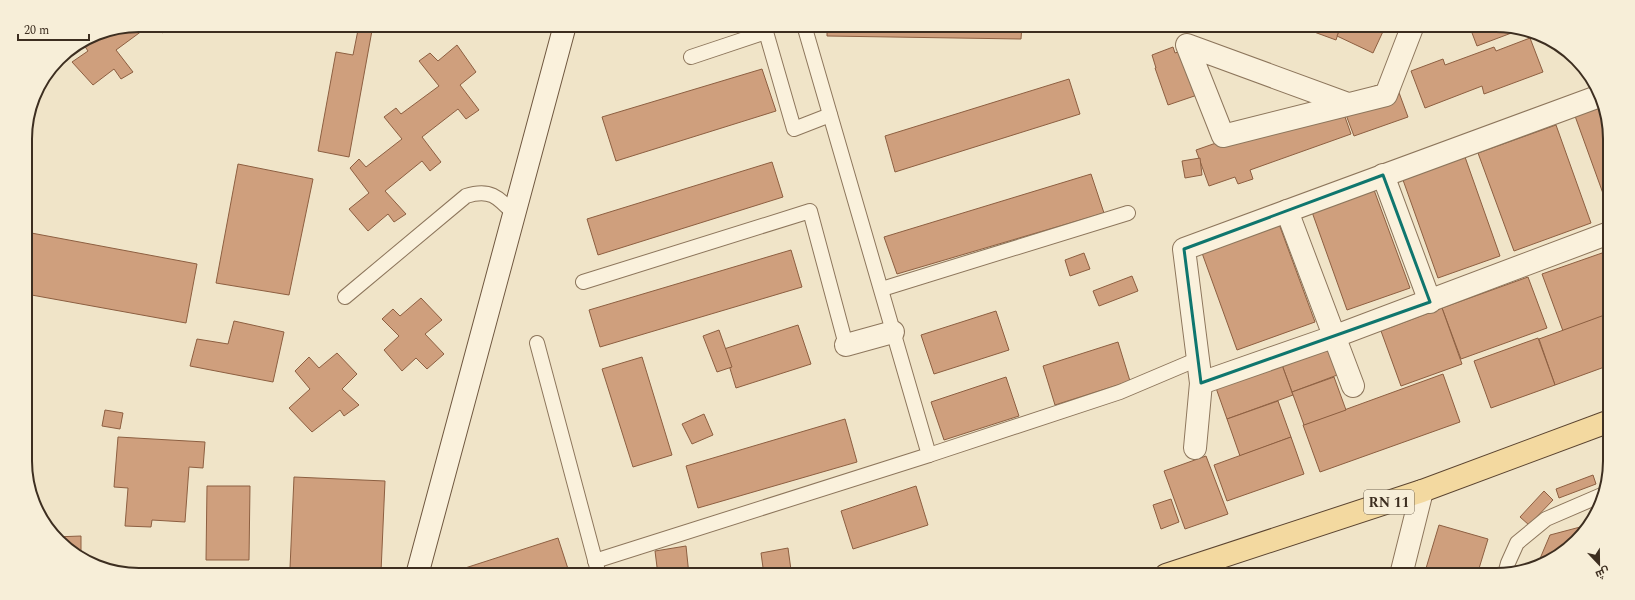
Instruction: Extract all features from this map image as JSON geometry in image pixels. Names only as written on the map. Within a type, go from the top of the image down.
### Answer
[{"type":"main road","name":"RN 11","points":[[1187,568],[1422,491],[1603,424]]},
{"type":"street","points":[[419,568],[563,32]]},
{"type":"street","points":[[1348,104],[1187,45],[1223,136],[1386,95],[1411,32]]},
{"type":"street","points":[[1195,448],[1201,383],[1184,249],[1595,98]]},
{"type":"street","points":[[1383,176],[1430,302]]},
{"type":"street","points":[[1287,211],[1353,386]]},
{"type":"street","points":[[1201,383],[1430,302],[1603,235]]},
{"type":"street","points":[[846,346],[893,332]]},
{"type":"street","points":[[1403,568],[1422,491]]},
{"type":"lane","points":[[691,57],[766,32],[794,129],[830,115]]},
{"type":"lane","points":[[806,32],[882,289],[929,455]]},
{"type":"lane","points":[[345,297],[466,196],[477,192],[493,195],[499,198],[514,214]]},
{"type":"lane","points":[[582,282],[810,211],[846,346]]},
{"type":"lane","points":[[882,289],[1128,213]]},
{"type":"lane","points":[[537,343],[597,568]]},
{"type":"lane","points":[[595,561],[929,455],[1120,392],[1198,359]]},
{"type":"lane","points":[[1507,567],[1516,543],[1546,519],[1596,497]]},
{"type":"highlighted area","points":[[1383,175],[1430,302],[1201,383],[1184,249]]},
{"type":"building","points":[[140,32],[116,50],[133,72],[121,79],[114,69],[93,85],[72,62],[88,51],[85,47],[105,38],[125,33]]},
{"type":"building","points":[[358,32],[372,32],[349,157],[318,151],[336,52],[353,55]]},
{"type":"building","points":[[827,32],[1022,32],[1021,39],[827,36]]},
{"type":"building","points":[[1314,32],[1339,32],[1336,40]]},
{"type":"building","points":[[1339,32],[1383,32],[1373,53],[1337,36]]},
{"type":"building","points":[[1472,32],[1511,33],[1477,46]]},
{"type":"building","points":[[1530,38],[1543,72],[1484,94],[1482,86],[1425,108],[1411,71],[1443,59],[1445,65],[1494,47],[1496,51]]},
{"type":"building","points":[[457,45],[476,72],[460,85],[479,110],[466,119],[458,109],[422,137],[441,162],[430,171],[422,161],[385,191],[406,214],[394,222],[388,214],[368,231],[349,209],[369,193],[350,168],[359,159],[366,167],[402,139],[384,117],[396,108],[401,114],[439,86],[419,61],[430,53],[438,61]]},
{"type":"building","points":[[1173,47],[1175,53],[1193,47],[1209,91],[1168,105],[1152,55]]},
{"type":"building","points":[[762,69],[776,111],[616,161],[602,117]]},
{"type":"building","points":[[1069,79],[1080,114],[895,172],[885,136]]},
{"type":"building","points":[[1394,79],[1408,117],[1354,136],[1340,99]]},
{"type":"building","points":[[1339,100],[1351,134],[1250,170],[1253,179],[1238,184],[1235,177],[1209,186],[1196,150]]},
{"type":"building","points":[[1598,108],[1602,125],[1603,139],[1603,193],[1575,116]]},
{"type":"building","points":[[1556,125],[1591,223],[1514,251],[1478,153]]},
{"type":"building","points":[[1465,157],[1500,256],[1438,278],[1403,180]]},
{"type":"building","points":[[1200,158],[1202,175],[1185,178],[1182,161]]},
{"type":"building","points":[[772,162],[783,197],[598,255],[587,219]]},
{"type":"building","points":[[238,164],[313,179],[289,295],[216,283]]},
{"type":"building","points":[[1091,174],[1104,213],[897,274],[884,237]]},
{"type":"building","points":[[1374,190],[1410,288],[1347,310],[1312,212]]},
{"type":"building","points":[[1279,224],[1315,322],[1237,350],[1202,253]]},
{"type":"building","points":[[32,233],[197,264],[186,323],[32,295]]},
{"type":"building","points":[[791,250],[802,287],[600,347],[589,310]]},
{"type":"building","points":[[1084,253],[1090,269],[1070,276],[1065,260]]},
{"type":"building","points":[[1602,253],[1603,317],[1563,331],[1542,274]]},
{"type":"building","points":[[1132,276],[1138,291],[1099,306],[1093,291]]},
{"type":"building","points":[[1528,277],[1547,328],[1461,359],[1442,308]]},
{"type":"building","points":[[421,298],[442,320],[425,334],[444,354],[427,369],[416,358],[402,371],[384,350],[399,336],[382,319],[393,309],[400,316]]},
{"type":"building","points":[[1442,308],[1462,364],[1401,386],[1381,331]]},
{"type":"building","points":[[996,311],[1009,350],[934,374],[921,335]]},
{"type":"building","points":[[1603,316],[1603,368],[1555,385],[1539,339]]},
{"type":"building","points":[[234,321],[284,332],[273,382],[190,366],[197,339],[228,344]]},
{"type":"building","points":[[798,325],[811,364],[736,388],[724,349]]},
{"type":"building","points":[[719,330],[732,367],[717,372],[703,336]]},
{"type":"building","points":[[1538,338],[1555,385],[1491,408],[1474,361]]},
{"type":"building","points":[[1118,342],[1130,381],[1055,405],[1043,366]]},
{"type":"building","points":[[1331,347],[1340,374],[1292,392],[1282,365]]},
{"type":"building","points":[[337,353],[357,374],[342,389],[359,405],[344,416],[340,410],[312,432],[289,408],[310,389],[295,371],[309,357],[319,368]]},
{"type":"building","points":[[642,357],[672,455],[633,467],[602,369]]},
{"type":"building","points":[[1282,365],[1293,395],[1227,419],[1216,388]]},
{"type":"building","points":[[1443,374],[1460,422],[1320,472],[1303,425]]},
{"type":"building","points":[[1006,377],[1019,416],[944,440],[931,402]]},
{"type":"building","points":[[1334,377],[1346,410],[1304,425],[1292,392]]},
{"type":"building","points":[[1278,401],[1291,437],[1240,456],[1227,419]]},
{"type":"building","points":[[105,410],[123,413],[120,429],[102,426]]},
{"type":"building","points":[[704,414],[713,435],[692,444],[682,424]]},
{"type":"building","points":[[845,419],[857,462],[698,508],[686,466]]},
{"type":"building","points":[[118,437],[205,442],[203,468],[189,467],[185,522],[152,520],[151,527],[125,526],[128,488],[114,487]]},
{"type":"building","points":[[1291,437],[1304,474],[1227,501],[1214,465]]},
{"type":"building","points":[[1206,456],[1228,514],[1185,529],[1164,471]]},
{"type":"building","points":[[1593,475],[1596,484],[1559,498],[1556,489]]},
{"type":"building","points":[[294,477],[385,481],[381,568],[290,568]]},
{"type":"building","points":[[207,486],[250,486],[249,560],[206,560]]},
{"type":"building","points":[[916,486],[928,525],[853,549],[841,511]]},
{"type":"building","points":[[1544,491],[1553,500],[1529,525],[1520,517]]},
{"type":"building","points":[[1171,499],[1179,522],[1161,529],[1153,505]]},
{"type":"building","points":[[1439,525],[1488,539],[1479,568],[1426,568]]},
{"type":"building","points":[[1579,527],[1561,546],[1540,558],[1550,535]]},
{"type":"building","points":[[81,536],[81,551],[69,541],[65,537]]},
{"type":"building","points":[[558,538],[568,568],[465,568]]},
{"type":"building","points":[[686,546],[688,568],[657,568],[655,551]]},
{"type":"building","points":[[788,548],[791,568],[763,568],[761,553]]}]
